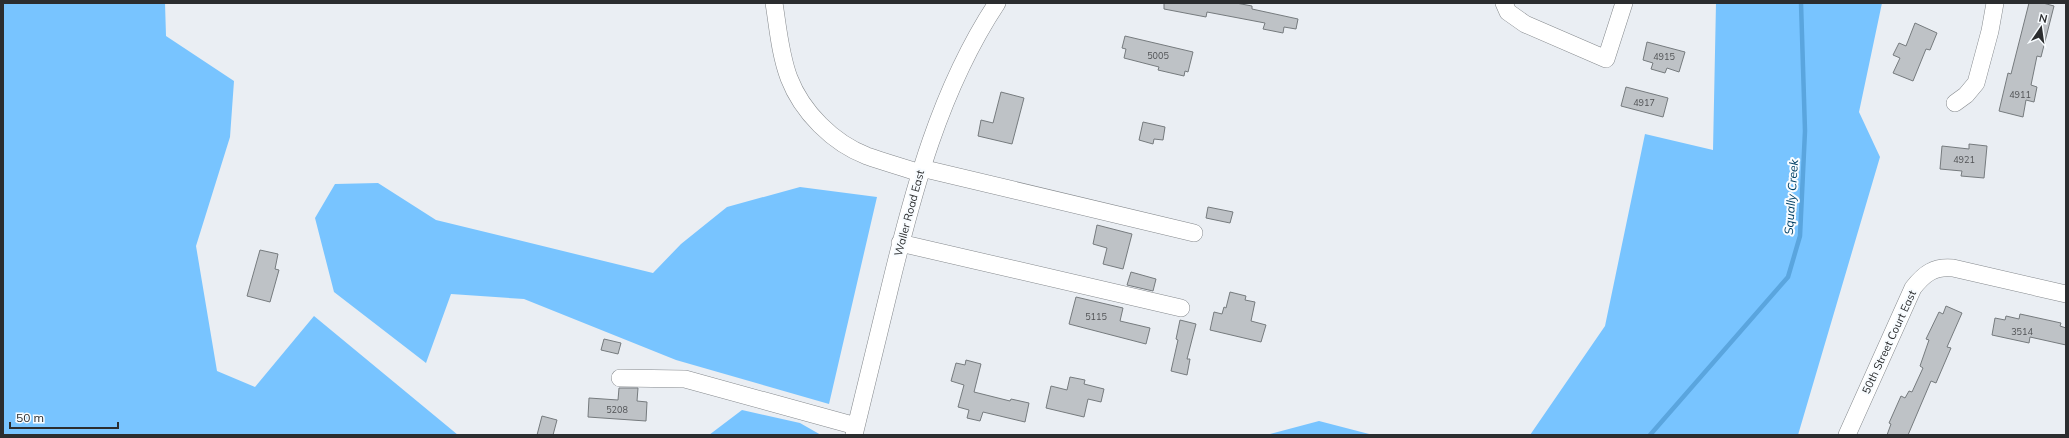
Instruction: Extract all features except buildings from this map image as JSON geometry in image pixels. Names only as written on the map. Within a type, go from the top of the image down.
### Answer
[{"type":"street","points":[[774,3],[781,52],[789,78],[800,100],[815,120],[840,141],[866,155],[920,170],[1194,233]]},
{"type":"street","name":"Waller Road East","points":[[856,431],[900,243],[920,170],[955,80],[984,23],[997,3]]},
{"type":"street","points":[[1504,3],[1508,12],[1525,24],[1606,59],[1624,3]]},
{"type":"street","points":[[1955,103],[1966,95],[1976,83],[1990,31],[1995,3]]},
{"type":"street","points":[[900,243],[1181,308]]},
{"type":"street","name":"50th Street Court East","points":[[1847,435],[1913,288],[1922,277],[1930,271],[1941,267],[1953,268],[2066,294]]},
{"type":"street","points":[[620,378],[685,379],[856,431]]},
{"type":"shaded area","points":[[3,3],[165,3],[166,36],[234,81],[230,137],[196,246],[217,371],[255,387],[314,316],[458,435],[3,435]]},
{"type":"shaded area","points":[[1716,3],[1882,3],[1859,112],[1880,157],[1798,435],[1530,435],[1605,326],[1645,134],[1713,150]]},
{"type":"shaded area","points":[[378,183],[436,220],[653,273],[681,244],[727,207],[800,187],[877,197],[829,404],[676,360],[524,299],[451,294],[426,363],[334,292],[315,218],[335,184]]},
{"type":"shaded area","points":[[742,410],[800,423],[821,435],[709,435]]},
{"type":"shaded area","points":[[1319,421],[1373,435],[1266,435]]},
{"type":"waterway","name":"Squally Creek","points":[[1650,435],[1788,277],[1800,236],[1805,131],[1801,3]]}]
